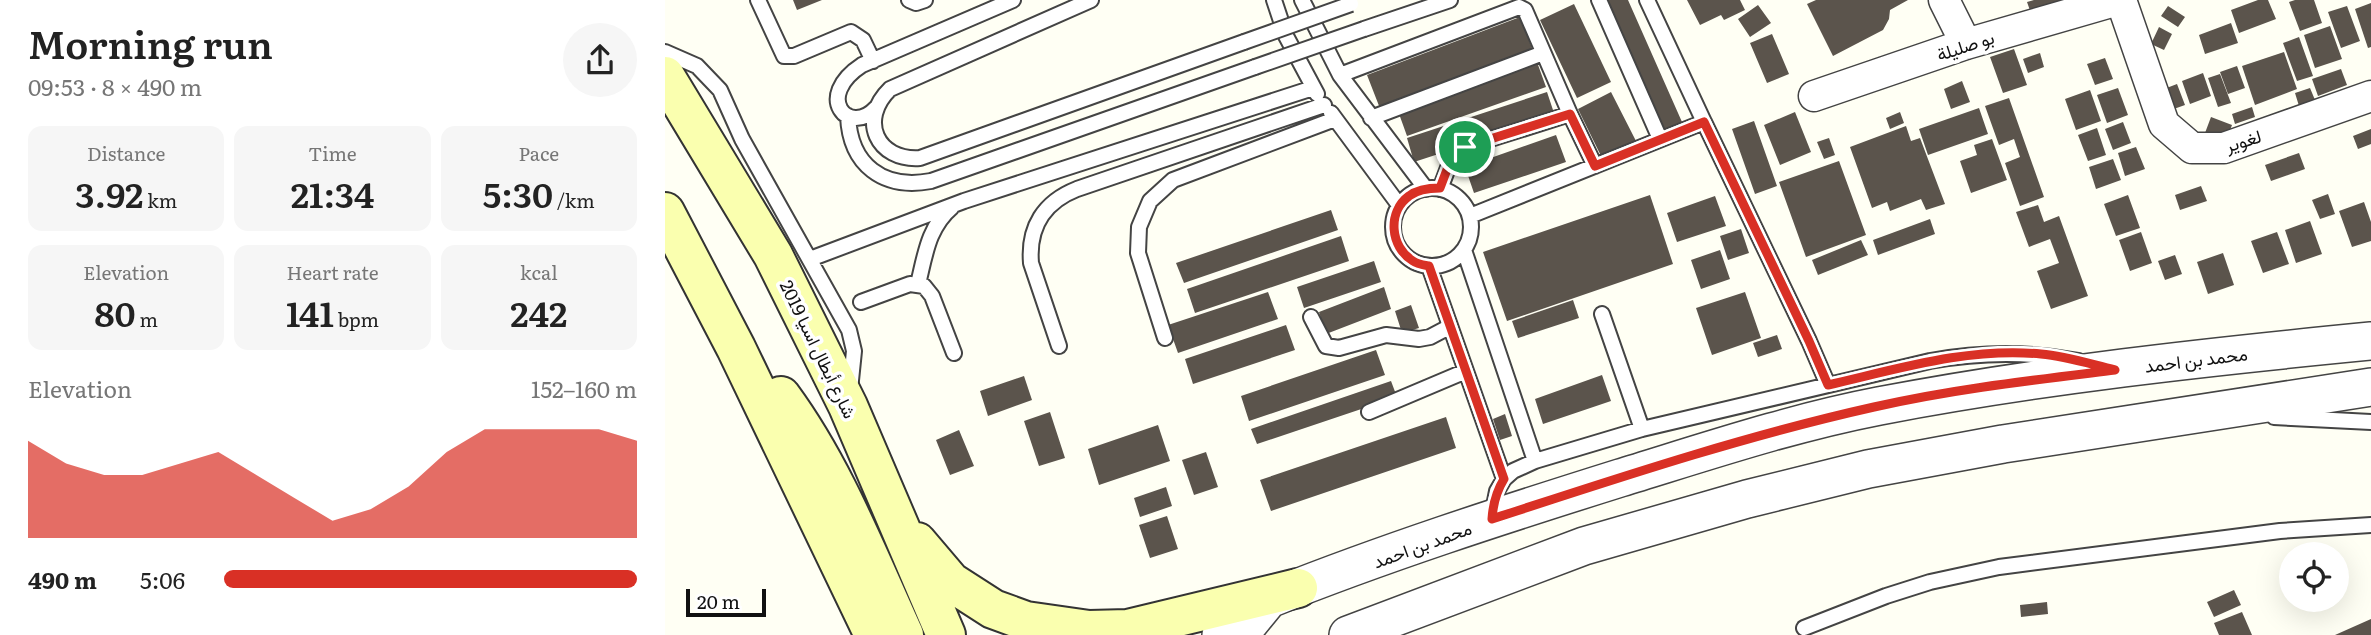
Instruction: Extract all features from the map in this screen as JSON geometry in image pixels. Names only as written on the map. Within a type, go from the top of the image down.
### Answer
[{"type":"main road","name":"شارع أبطال اسيا 2019","points":[[665,76],[773,255],[848,406],[946,635]]},
{"type":"main road","points":[[665,212],[736,348],[865,624]]},
{"type":"main road","points":[[736,348],[781,396],[823,459],[904,635]]},
{"type":"main road","points":[[895,517],[951,582],[993,609],[1026,621],[1089,630],[1128,629],[1283,594]]},
{"type":"street","points":[[1944,0],[1966,44]]},
{"type":"street","name":"بو صليلة","points":[[1814,96],[1966,44],[2120,0]]},
{"type":"street","name":"لغوير","points":[[2120,0],[2164,124],[2192,148],[2224,148],[2371,96]]},
{"type":"street","name":"محمد بن احمد","points":[[1179,635],[1283,594],[1492,519],[1736,442],[1853,412],[2018,382],[2194,358],[2371,341]]},
{"type":"street","points":[[1348,635],[1584,546],[1747,499],[1868,469],[2003,444],[2371,387]]},
{"type":"street","points":[[1221,635],[1250,622],[1283,594]]},
{"type":"lane","points":[[758,0],[784,56],[794,57],[851,32],[863,40],[873,61]]},
{"type":"lane","points":[[909,0],[916,3],[925,0]]},
{"type":"lane","points":[[876,108],[864,117],[848,116],[841,110],[837,102],[837,92],[851,72],[998,3],[1013,0]]},
{"type":"lane","points":[[1091,0],[890,89],[881,97],[873,119],[880,142],[898,156],[920,158],[1357,2]]},
{"type":"lane","points":[[1274,0],[1286,36],[1313,88],[1399,205]]},
{"type":"lane","points":[[1302,0],[1340,75],[1371,118],[1433,188],[1453,194],[1464,203],[1470,216],[1470,239],[1455,260],[1429,266],[1413,261],[1401,251],[1394,236],[1393,220],[1399,205],[1407,197],[1433,188],[1451,159],[1465,147],[1570,114]]},
{"type":"lane","points":[[848,116],[852,144],[870,169],[899,183],[931,181],[1450,0]]},
{"type":"lane","points":[[1599,0],[1660,139]]},
{"type":"lane","points":[[1647,0],[1828,385]]},
{"type":"lane","points":[[1340,75],[1519,7],[1525,10],[1595,166]]},
{"type":"lane","points":[[665,52],[697,66],[720,90],[741,139],[810,258],[852,340],[853,363],[848,406]]},
{"type":"lane","points":[[1371,118],[1543,53]]},
{"type":"lane","points":[[810,258],[964,201],[1313,88]]},
{"type":"lane","points":[[1059,346],[1031,263],[1030,250],[1036,223],[1053,201],[1077,189],[1324,105]]},
{"type":"lane","points":[[1165,338],[1138,253],[1139,227],[1150,201],[1173,180],[1335,119]]},
{"type":"lane","points":[[1470,216],[1704,122]]},
{"type":"lane","points":[[918,284],[934,227],[942,215],[964,201]]},
{"type":"lane","points":[[1464,250],[1535,461]]},
{"type":"lane","points":[[1429,266],[1504,479]]},
{"type":"lane","points":[[861,302],[910,284],[924,286],[932,296],[954,353]]},
{"type":"lane","points":[[1602,314],[1642,429]]},
{"type":"lane","points":[[1311,317],[1326,346],[1339,348],[1387,335],[1419,339],[1430,337],[1449,327]]},
{"type":"lane","points":[[1492,519],[1495,498],[1504,479],[1513,471],[1535,461],[1642,429],[1966,354],[2042,354],[2115,370]]},
{"type":"lane","points":[[1369,412],[1466,371]]},
{"type":"lane","points":[[2206,412],[2371,422]]},
{"type":"lane","points":[[1804,628],[1930,582],[1999,567],[2280,531],[2371,525]]},
{"type":"building","points":[[793,0],[822,0],[797,10]]},
{"type":"building","points":[[1601,0],[1628,0],[1682,122],[1659,132]]},
{"type":"building","points":[[1687,0],[1740,0],[1745,10],[1724,20],[1721,15],[1700,25]]},
{"type":"building","points":[[1816,0],[1908,0],[1890,10],[1883,30],[1833,56],[1807,4]]},
{"type":"building","points":[[2075,0],[2033,19],[2027,2]]},
{"type":"building","points":[[2258,0],[2268,0],[2276,19],[2239,33],[2231,10]]},
{"type":"building","points":[[2314,0],[2322,23],[2300,31],[2289,2]]},
{"type":"building","points":[[2371,3],[2371,47],[2368,48],[2355,9]]},
{"type":"building","points":[[1574,4],[1611,82],[1577,98],[1540,20]]},
{"type":"building","points":[[1758,5],[1771,23],[1750,37],[1738,19]]},
{"type":"building","points":[[2168,6],[2185,17],[2178,27],[2161,16]]},
{"type":"building","points":[[2347,6],[2360,41],[2341,48],[2328,12]]},
{"type":"building","points":[[1520,17],[1534,53],[1381,111],[1367,75]]},
{"type":"building","points":[[2231,23],[2238,43],[2205,54],[2199,35]]},
{"type":"building","points":[[2330,26],[2342,59],[2315,68],[2304,35]]},
{"type":"building","points":[[2159,27],[2172,34],[2164,50],[2151,44]]},
{"type":"building","points":[[1772,34],[1789,74],[1767,83],[1750,43]]},
{"type":"building","points":[[2299,37],[2313,76],[2297,81],[2283,43]]},
{"type":"building","points":[[2014,49],[2027,85],[2003,93],[1990,57]]},
{"type":"building","points":[[2284,52],[2297,89],[2255,105],[2242,66]]},
{"type":"building","points":[[2040,53],[2044,67],[2028,73],[2023,59]]},
{"type":"building","points":[[2105,58],[2113,79],[2095,85],[2087,64]]},
{"type":"building","points":[[1537,62],[1546,87],[1407,136],[1398,111]]},
{"type":"building","points":[[2237,66],[2245,88],[2228,94],[2220,72]]},
{"type":"building","points":[[2341,69],[2347,85],[2318,96],[2312,79]]},
{"type":"building","points":[[2203,73],[2211,96],[2190,104],[2182,81]]},
{"type":"building","points":[[2220,74],[2231,103],[2218,107],[2208,78]]},
{"type":"building","points":[[1962,81],[1970,102],[1951,109],[1944,89]]},
{"type":"building","points":[[2177,84],[2185,105],[2171,110],[2164,89]]},
{"type":"building","points":[[2118,88],[2128,115],[2107,123],[2097,95]]},
{"type":"building","points":[[2310,88],[2315,100],[2299,106],[2295,93]]},
{"type":"building","points":[[2090,90],[2101,121],[2076,130],[2065,99]]},
{"type":"building","points":[[1547,92],[1555,116],[1414,162],[1407,138]]},
{"type":"building","points":[[1611,92],[1636,141],[1602,158],[1578,109]]},
{"type":"building","points":[[2009,98],[2044,197],[2020,206],[2005,163],[2020,157],[2014,139],[1999,145],[1985,106]]},
{"type":"building","points":[[2252,107],[2255,117],[2235,124],[2232,114]]},
{"type":"building","points":[[1979,108],[1988,134],[1928,155],[1919,129]]},
{"type":"building","points":[[1795,112],[1811,152],[1780,165],[1764,125]]},
{"type":"building","points":[[1900,112],[1904,123],[1890,129],[1886,118]]},
{"type":"building","points":[[2211,117],[2232,125],[2226,141],[2205,133]]},
{"type":"building","points":[[1754,121],[1777,186],[1755,194],[1732,129]]},
{"type":"building","points":[[2123,122],[2131,143],[2113,150],[2105,129]]},
{"type":"building","points":[[1906,126],[1911,141],[1920,138],[1945,204],[1926,210],[1921,199],[1890,211],[1887,202],[1872,208],[1850,147]]},
{"type":"building","points":[[2097,128],[2106,155],[2088,161],[2078,135]]},
{"type":"building","points":[[2371,129],[2371,144],[2358,149],[2353,136]]},
{"type":"building","points":[[1556,135],[1566,162],[1474,193],[1465,167]]},
{"type":"building","points":[[1829,138],[1835,155],[1824,159],[1817,142]]},
{"type":"building","points":[[1992,139],[2007,180],[1971,193],[1960,161],[1977,155],[1974,145]]},
{"type":"building","points":[[2136,147],[2145,169],[2125,176],[2118,153]]},
{"type":"building","points":[[2299,153],[2305,169],[2271,181],[2265,165]]},
{"type":"building","points":[[2113,159],[2121,180],[2096,189],[2089,167]]},
{"type":"building","points":[[1839,161],[1866,235],[1806,257],[1779,182]]},
{"type":"building","points":[[2201,186],[2207,201],[2180,210],[2175,195]]},
{"type":"building","points":[[2328,194],[2335,214],[2320,219],[2312,200]]},
{"type":"building","points":[[1650,195],[1673,264],[1507,321],[1483,252]]},
{"type":"building","points":[[2128,195],[2140,228],[2116,236],[2104,204]]},
{"type":"building","points":[[1715,196],[1726,226],[1677,242],[1667,213]]},
{"type":"building","points":[[2364,202],[2371,222],[2371,241],[2352,247],[2339,211]]},
{"type":"building","points":[[2038,205],[2044,222],[2059,216],[2088,296],[2051,309],[2037,271],[2059,263],[2050,239],[2029,247],[2016,212]]},
{"type":"building","points":[[1331,210],[1338,230],[1184,283],[1176,263]]},
{"type":"building","points":[[1930,219],[1935,234],[1878,255],[1873,240]]},
{"type":"building","points":[[2310,221],[2322,254],[2296,263],[2285,230]]},
{"type":"building","points":[[1741,229],[1749,253],[1728,260],[1720,236]]},
{"type":"building","points":[[2141,232],[2152,263],[2130,271],[2119,240]]},
{"type":"building","points":[[2277,232],[2289,264],[2263,273],[2251,241]]},
{"type":"building","points":[[1341,236],[1349,261],[1195,313],[1187,289]]},
{"type":"building","points":[[1861,240],[1868,255],[1818,275],[1812,260]]},
{"type":"building","points":[[1720,250],[1730,279],[1701,289],[1691,260]]},
{"type":"building","points":[[2223,253],[2234,285],[2208,294],[2197,262]]},
{"type":"building","points":[[2175,255],[2182,274],[2165,280],[2158,261]]},
{"type":"building","points":[[1374,261],[1381,282],[1304,308],[1297,287]]},
{"type":"building","points":[[1384,287],[1391,309],[1326,334],[1319,312]]},
{"type":"building","points":[[1268,292],[1278,319],[1178,353],[1168,325]]},
{"type":"building","points":[[1745,292],[1761,338],[1712,355],[1696,308]]},
{"type":"building","points":[[1573,300],[1579,318],[1518,338],[1512,321]]},
{"type":"building","points":[[1411,305],[1419,328],[1402,333],[1395,311]]},
{"type":"building","points":[[1286,325],[1295,350],[1193,384],[1185,359]]},
{"type":"building","points":[[1777,335],[1782,349],[1758,357],[1753,343]]},
{"type":"building","points":[[1376,350],[1385,375],[1249,421],[1241,396]]},
{"type":"building","points":[[1602,375],[1611,401],[1543,424],[1535,399]]},
{"type":"building","points":[[1024,376],[1032,400],[988,416],[980,391]]},
{"type":"building","points":[[1391,381],[1397,397],[1257,444],[1251,429]]},
{"type":"building","points":[[1050,412],[1065,458],[1039,466],[1024,421]]},
{"type":"building","points":[[1505,414],[1512,436],[1500,440],[1493,419]]},
{"type":"building","points":[[1446,417],[1456,448],[1271,511],[1260,480]]},
{"type":"building","points":[[1158,425],[1170,461],[1099,485],[1088,449]]},
{"type":"building","points":[[959,430],[974,466],[950,475],[936,440]]},
{"type":"building","points":[[1206,452],[1218,487],[1194,495],[1182,460]]},
{"type":"building","points":[[1166,487],[1172,506],[1140,517],[1134,498]]},
{"type":"building","points":[[1167,516],[1178,549],[1150,558],[1139,525]]},
{"type":"building","points":[[2234,590],[2241,605],[2214,617],[2207,602]]},
{"type":"building","points":[[2047,602],[2048,614],[2021,617],[2020,605]]},
{"type":"building","points":[[2242,612],[2252,635],[2219,635],[2214,623]]},
{"type":"building","points":[[2371,619],[2371,635],[2335,635]]},
{"type":"route","points":[[1570,114],[1595,166],[1704,122],[1828,385],[1966,354],[2004,352],[2042,354],[2115,370],[2018,382],[1876,407],[1736,442],[1492,519],[1497,491],[1504,479],[1429,266],[1413,261],[1401,251],[1394,236],[1393,220],[1399,205],[1416,192],[1426,188],[1440,188],[1451,159],[1465,147],[1570,114]]}]
